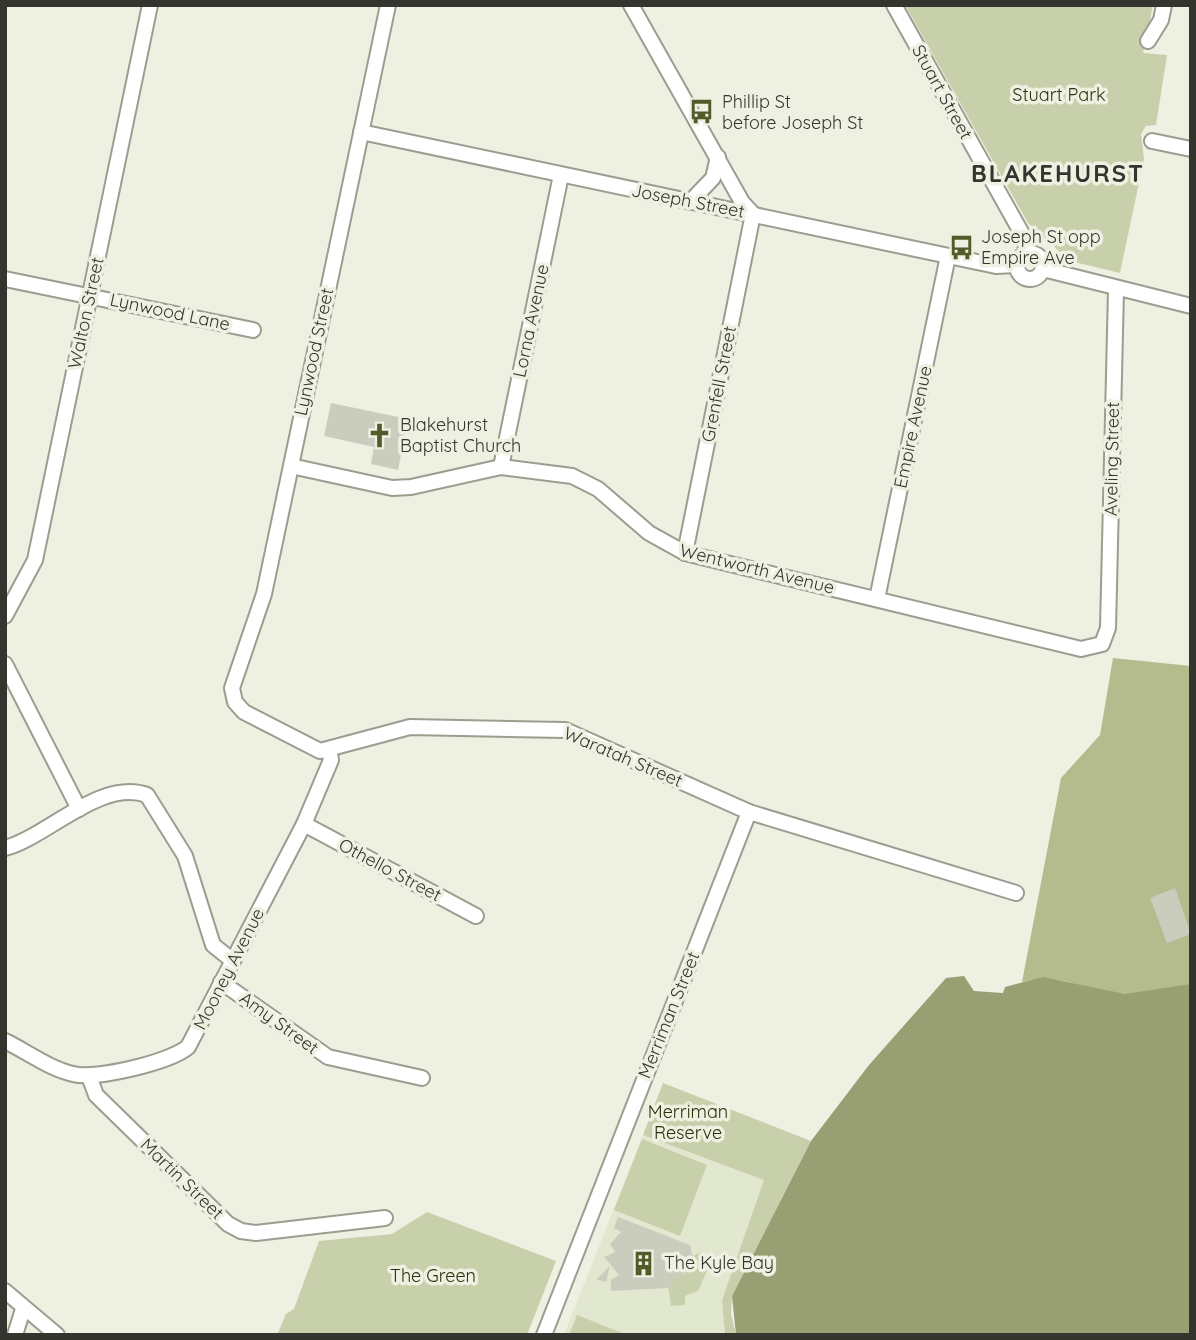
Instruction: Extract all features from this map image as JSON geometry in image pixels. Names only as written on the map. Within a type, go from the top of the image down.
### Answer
[{"type":"street","name":"Walton Street","points":[[5,615],[34,560],[150,5]]},
{"type":"street","name":"Lynwood Street","points":[[330,750],[320,751],[302,744],[244,712],[232,696],[233,684],[261,607],[387,5]]},
{"type":"street","points":[[631,5],[753,214]]},
{"type":"street","name":"Stuart Street","points":[[894,5],[1021,232],[1028,253]]},
{"type":"street","points":[[1148,41],[1161,20],[1164,5]]},
{"type":"street","name":"Joseph Street","points":[[361,132],[996,266],[1016,265]]},
{"type":"street","points":[[1152,141],[1191,149]]},
{"type":"street","points":[[690,202],[713,178],[718,157]]},
{"type":"street","name":"Lorna Avenue","points":[[501,467],[561,175]]},
{"type":"street","name":"Grenfell Street","points":[[685,553],[753,214]]},
{"type":"street","points":[[1028,253],[1040,257],[1043,269],[1038,277],[1030,280],[1018,274],[1016,265],[1020,257],[1028,253]]},
{"type":"street","name":"Empire Avenue","points":[[877,599],[948,256]]},
{"type":"street","points":[[1043,269],[1116,290],[1191,306]]},
{"type":"street","name":"Lynwood Lane","points":[[5,279],[253,330]]},
{"type":"street","name":"Aveling Street","points":[[1108,628],[1116,290]]},
{"type":"street","name":"Wentworth Avenue","points":[[291,466],[392,488],[411,487],[501,467],[552,471],[586,481],[649,533],[685,553],[1081,649],[1102,644],[1108,628]]},
{"type":"street","points":[[5,664],[79,809]]},
{"type":"street","name":"Waratah Street","points":[[330,750],[410,727],[565,730],[749,812],[1016,893]]},
{"type":"street","name":"Mooney Avenue","points":[[5,1041],[67,1072],[89,1076],[168,1059],[191,1044],[304,824],[331,760],[330,750]]},
{"type":"street","points":[[5,848],[106,797],[131,793],[147,795],[186,856],[213,944],[233,961]]},
{"type":"street","name":"Merriman Street","points":[[544,1335],[749,812]]},
{"type":"street","name":"Othello Street","points":[[304,824],[476,916]]},
{"type":"street","name":"Amy Street","points":[[221,982],[328,1058],[422,1078]]},
{"type":"street","name":"Martin Street","points":[[89,1076],[96,1095],[228,1224],[241,1231],[256,1233],[384,1218]]},
{"type":"street","points":[[5,1291],[23,1309],[57,1335]]},
{"type":"street","points":[[15,1335],[23,1309]]},
{"type":"shaded area","points":[[1113,658],[1191,666],[1191,984],[1150,993],[1111,992],[1049,979],[1022,982],[1061,778],[1100,735]]},
{"type":"shaded area","points":[[964,976],[974,991],[1003,993],[1005,987],[1043,977],[1125,994],[1191,984],[1191,1335],[736,1335],[732,1296],[811,1141],[869,1065],[946,978]]},
{"type":"shaded area","points":[[643,1135],[765,1179],[722,1299],[725,1335],[564,1335]]},
{"type":"green space","name":"Stuart Park","points":[[905,5],[1153,5],[1143,53],[1167,55],[1156,125],[1146,126],[1141,134],[1144,159],[1120,273],[1070,261],[1028,223]]},
{"type":"green space","name":"Merriman Reserve","points":[[663,1083],[811,1141],[732,1296],[731,1314],[736,1335],[725,1335],[722,1300],[764,1180],[643,1135]]},
{"type":"green space","points":[[642,1139],[707,1165],[680,1236],[614,1210]]},
{"type":"green space","name":"The Green","points":[[427,1212],[556,1261],[527,1335],[277,1335],[286,1314],[294,1309],[319,1241],[392,1234]]},
{"type":"green space","points":[[701,1252],[709,1256],[711,1262],[698,1291],[685,1296],[685,1305],[671,1306],[668,1285],[680,1275],[690,1274],[684,1270],[691,1257]]},
{"type":"green space","points":[[577,1315],[627,1335],[569,1335]]},
{"type":"building","points":[[331,403],[408,419],[398,470],[371,464],[374,447],[324,436]]},
{"type":"building","points":[[1175,888],[1191,934],[1167,943],[1150,898]]},
{"type":"building","name":"The Kyle Bay","points":[[618,1217],[690,1245],[694,1262],[684,1270],[691,1273],[680,1275],[667,1288],[611,1291],[611,1280],[619,1275],[604,1257],[615,1252],[610,1244],[621,1232],[614,1228]]},
{"type":"building","points":[[610,1266],[606,1282],[596,1279],[599,1277]]},
{"type":"place","name":"Phillip St before Joseph St","points":[[702,112]]},
{"type":"place","name":"Joseph St opp Empire Ave","points":[[961,247]]},
{"type":"place","name":"Blakehurst Baptist Church","points":[[380,435]]},
{"type":"place","name":"The Kyle Bay","points":[[644,1263]]},
{"type":"district","name":"BLAKEHURST","points":[[1058,174]]}]
